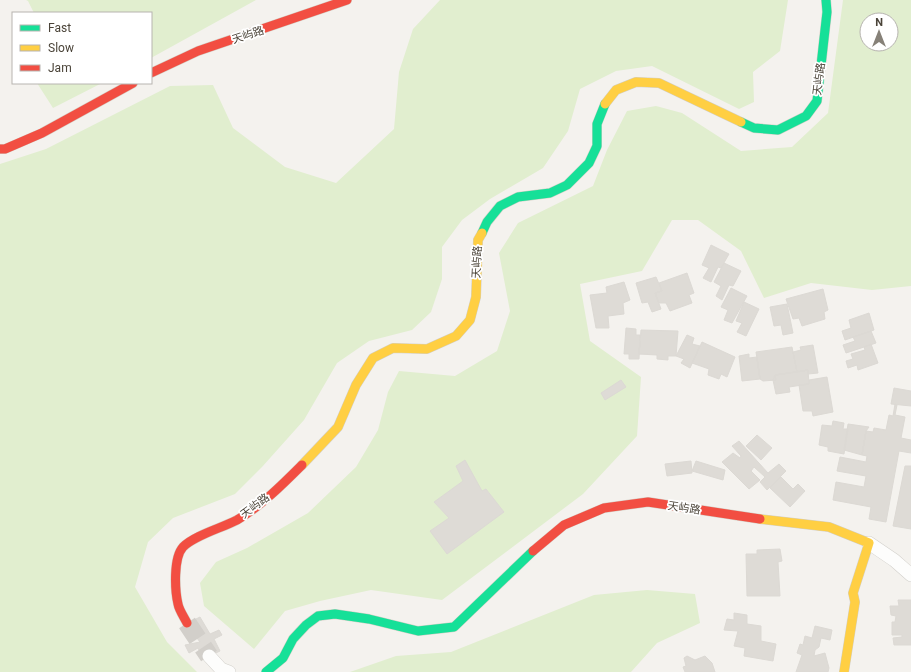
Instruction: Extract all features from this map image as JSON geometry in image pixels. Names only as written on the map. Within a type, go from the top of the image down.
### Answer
[{"type":"street","name":"天屿路","points":[[152,72],[193,52],[308,16],[347,0]]},
{"type":"street","name":"天屿路","points":[[187,623],[178,605],[175,580],[178,559],[182,548],[192,541],[238,519],[279,488],[338,427],[356,385],[373,358],[393,348],[427,349],[456,336],[470,320],[476,297],[478,240],[487,222],[500,206],[518,198],[550,193],[567,185],[589,163],[597,146],[597,124],[604,105],[616,90],[636,82],[659,83],[754,128],[778,130],[806,116],[817,101],[828,12],[826,0]]},
{"type":"street","points":[[0,149],[5,149],[42,133],[131,84]]},
{"type":"street","name":"天屿路","points":[[266,672],[283,658],[293,639],[306,625],[318,616],[335,614],[369,619],[418,632],[454,627],[487,597],[537,547],[564,525],[604,508],[648,502],[783,523],[829,527],[869,543]]},
{"type":"street","points":[[844,672],[855,602],[853,593],[869,543],[894,560],[911,575]]},
{"type":"street","points":[[209,656],[221,669],[229,672]]},
{"type":"green space","points":[[26,0],[256,0],[152,57],[152,12],[34,12]]},
{"type":"green space","points":[[440,0],[788,0],[780,51],[753,72],[754,102],[739,109],[652,66],[616,71],[580,89],[568,131],[543,168],[490,199],[462,220],[442,247],[442,279],[431,312],[412,330],[369,341],[337,363],[304,420],[262,467],[235,494],[173,518],[148,542],[135,587],[167,642],[197,672],[0,672],[0,164],[46,149],[170,86],[213,85],[233,128],[285,167],[336,183],[394,129],[399,72],[413,29]]},
{"type":"green space","points":[[843,0],[911,0],[911,286],[872,290],[811,283],[764,298],[741,251],[698,220],[672,220],[642,271],[580,284],[590,341],[641,377],[637,436],[583,494],[442,600],[371,590],[320,601],[285,611],[254,649],[204,606],[200,583],[216,562],[247,548],[308,513],[356,467],[378,430],[388,392],[399,371],[455,376],[497,351],[510,311],[499,253],[518,223],[593,186],[607,150],[627,111],[656,106],[682,113],[741,151],[792,147],[828,113]]},
{"type":"green space","points":[[38,84],[100,84],[53,108]]},
{"type":"green space","points":[[647,590],[695,594],[700,623],[657,643],[631,672],[350,672],[396,656],[451,652],[594,595]]},
{"type":"building","points":[[711,245],[729,254],[721,268],[718,267],[711,282],[703,278],[709,268],[702,265]]},
{"type":"building","points":[[724,263],[741,271],[733,286],[729,285],[722,300],[716,296],[721,286],[714,282]]},
{"type":"building","points":[[687,273],[694,293],[689,295],[692,303],[670,311],[666,303],[659,303],[655,293],[662,291],[659,283]]},
{"type":"building","points":[[656,277],[662,291],[655,293],[661,309],[652,312],[648,302],[642,303],[636,283]]},
{"type":"building","points":[[624,282],[630,300],[623,303],[624,314],[608,316],[609,328],[596,328],[590,295],[607,293],[606,287]]},
{"type":"building","points":[[731,288],[747,296],[732,323],[724,320],[728,310],[721,307]]},
{"type":"building","points":[[823,289],[828,310],[824,312],[825,319],[802,326],[799,318],[793,319],[786,299]]},
{"type":"building","points":[[744,302],[759,309],[746,336],[737,332],[742,323],[736,321]]},
{"type":"building","points":[[787,304],[793,333],[783,335],[781,325],[774,326],[770,307]]},
{"type":"building","points":[[869,313],[874,330],[845,340],[842,331],[851,328],[849,320]]},
{"type":"building","points":[[626,328],[636,329],[636,335],[640,335],[639,359],[629,359],[629,354],[624,354]]},
{"type":"building","points":[[641,330],[678,331],[676,356],[668,356],[668,360],[657,359],[657,355],[639,354]]},
{"type":"building","points":[[871,331],[876,343],[846,353],[843,345],[855,341],[853,337]]},
{"type":"building","points":[[687,335],[694,338],[692,344],[700,346],[690,368],[681,363],[684,359],[676,356]]},
{"type":"building","points":[[702,342],[735,357],[727,377],[721,374],[719,379],[708,375],[709,369],[692,363]]},
{"type":"building","points":[[871,344],[878,363],[858,370],[857,365],[848,368],[846,361],[853,359],[851,354],[865,350],[864,347]]},
{"type":"building","points":[[813,345],[818,373],[808,374],[808,370],[797,372],[793,352],[801,350],[800,347]]},
{"type":"building","points":[[792,347],[797,372],[775,375],[776,380],[763,381],[760,379],[756,352]]},
{"type":"building","points":[[749,354],[749,358],[757,357],[760,379],[742,381],[739,356]]},
{"type":"building","points":[[808,370],[809,384],[789,387],[790,392],[776,394],[773,380],[775,375]]},
{"type":"building","points":[[827,377],[833,412],[813,416],[812,411],[803,411],[799,385],[809,384],[809,380]]},
{"type":"building","points":[[621,380],[626,387],[605,400],[601,393]]},
{"type":"building","points":[[894,388],[911,391],[911,406],[891,404]]},
{"type":"building","points":[[895,404],[897,405],[895,415],[905,417],[901,438],[911,440],[911,453],[899,451],[886,522],[869,519],[871,507],[833,500],[836,482],[864,487],[866,476],[837,471],[840,457],[866,462],[867,456],[862,455],[866,431],[873,432],[874,428],[886,430],[889,415],[893,416]]},
{"type":"building","points":[[833,421],[844,423],[843,429],[848,429],[844,454],[828,451],[828,447],[819,445],[822,425],[832,426]]},
{"type":"building","points":[[848,424],[869,427],[866,431],[862,455],[844,450]]},
{"type":"building","points":[[757,435],[772,448],[761,460],[746,446]]},
{"type":"building","points":[[739,441],[768,473],[779,464],[786,471],[767,490],[760,482],[765,477],[754,467],[751,471],[760,480],[749,489],[722,462],[733,453],[740,458],[741,456],[732,446]]},
{"type":"building","points":[[465,460],[482,491],[486,489],[504,512],[447,554],[430,531],[449,518],[434,502],[463,481],[456,466]]},
{"type":"building","points":[[691,461],[692,473],[667,476],[665,464]]},
{"type":"building","points":[[696,461],[725,470],[723,480],[692,471]]},
{"type":"building","points":[[905,466],[911,466],[911,529],[893,526]]},
{"type":"building","points":[[781,477],[793,489],[798,484],[805,491],[790,507],[770,488]]},
{"type":"building","points":[[780,549],[782,561],[778,562],[780,596],[747,596],[746,554],[757,554],[757,550]]},
{"type":"building","points":[[898,600],[911,600],[911,645],[894,645],[893,638],[902,637],[902,635],[892,635],[892,622],[895,622],[896,616],[891,615],[890,606],[899,606]]},
{"type":"building","points":[[734,613],[747,615],[747,624],[761,626],[761,641],[776,644],[773,661],[744,656],[745,648],[734,646],[738,631],[724,630],[727,619],[734,620]]},
{"type":"building","points":[[200,617],[210,634],[219,630],[222,635],[214,639],[220,651],[203,659],[198,648],[189,653],[185,645],[200,642],[186,624]]},
{"type":"building","points":[[815,626],[832,630],[830,640],[821,638],[819,647],[815,650],[814,656],[825,653],[829,668],[828,672],[796,672],[802,655],[797,653],[800,644],[803,645],[805,636],[812,638]]},
{"type":"building","points":[[687,656],[695,660],[705,656],[712,663],[715,672],[685,672],[683,667],[686,666],[684,658]]},
{"type":"tunnel","points":[[187,623],[209,656]]},
{"type":"traffic: fast","points":[[741,122],[754,128],[778,130],[806,116],[817,101],[827,12],[826,0]]},
{"type":"traffic: fast","points":[[482,233],[487,222],[500,206],[518,197],[550,193],[567,185],[589,163],[597,146],[597,124],[605,104]]},
{"type":"traffic: fast","points":[[266,672],[283,658],[293,639],[306,625],[318,616],[335,614],[369,619],[418,631],[454,627],[533,551]]},
{"type":"traffic: slow","points":[[605,104],[616,90],[636,82],[659,83],[741,122]]},
{"type":"traffic: slow","points":[[302,465],[338,427],[356,385],[373,358],[393,348],[427,349],[456,336],[470,320],[476,297],[478,240],[482,233]]},
{"type":"traffic: slow","points":[[760,519],[829,527],[869,543],[853,593],[855,602],[844,672]]},
{"type":"traffic: jam","points":[[152,73],[198,51],[347,0]]},
{"type":"traffic: jam","points":[[0,149],[5,149],[42,133],[131,84]]},
{"type":"traffic: jam","points":[[187,623],[180,611],[176,583],[176,566],[183,547],[194,539],[237,520],[255,508],[302,465]]},
{"type":"traffic: jam","points":[[533,551],[564,525],[604,508],[648,502],[760,519]]}]
